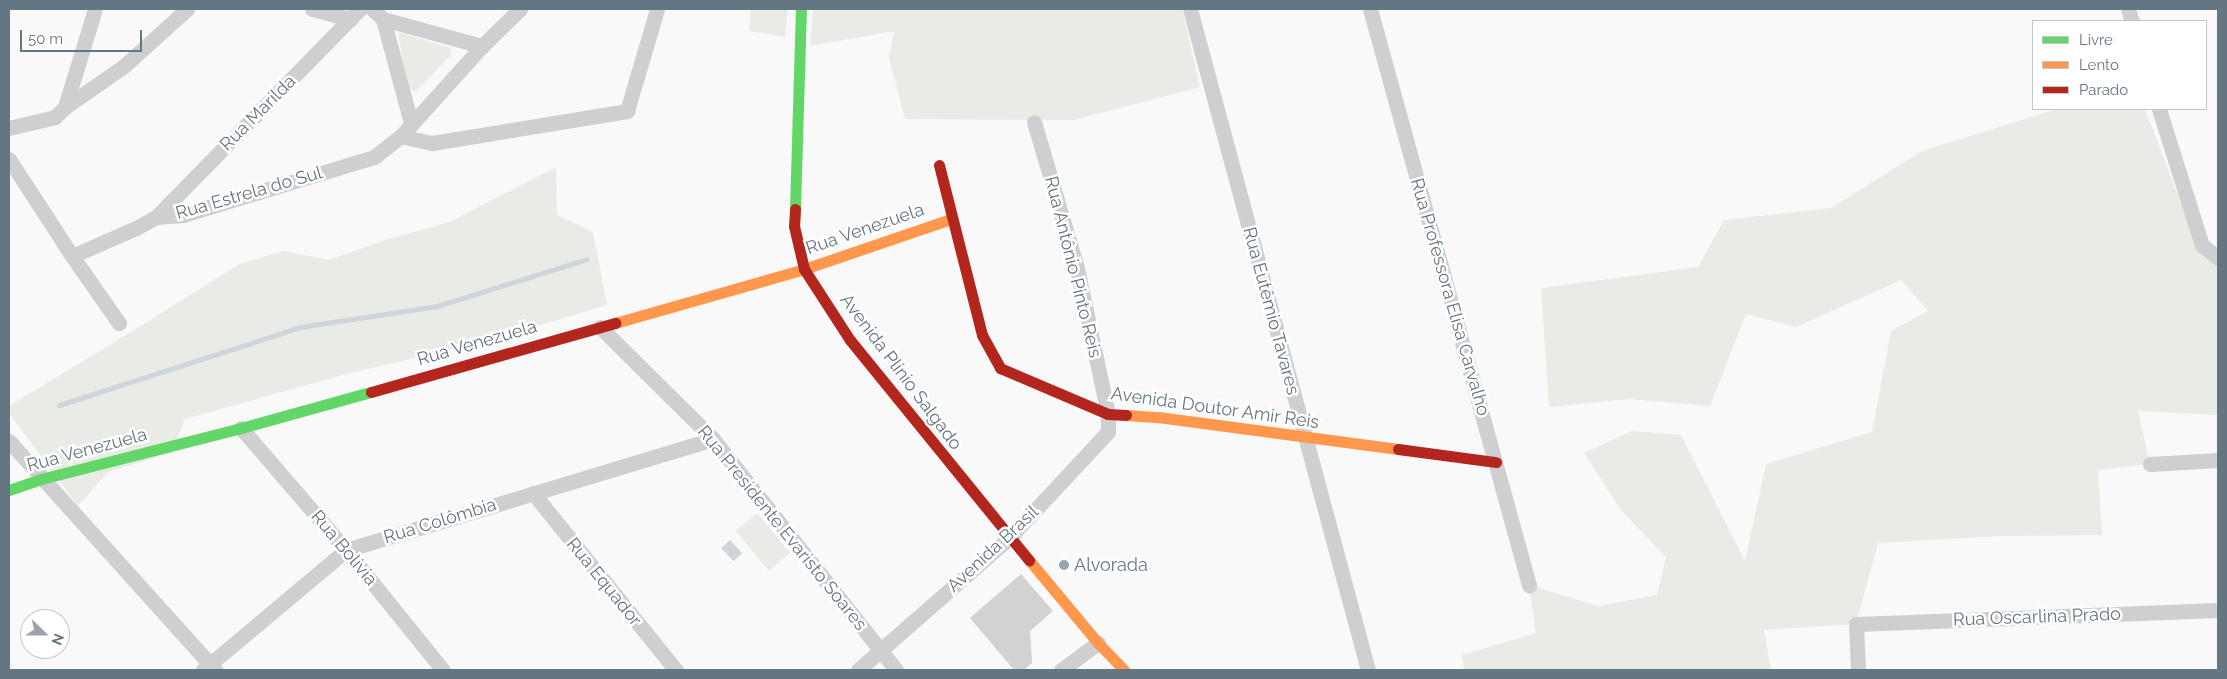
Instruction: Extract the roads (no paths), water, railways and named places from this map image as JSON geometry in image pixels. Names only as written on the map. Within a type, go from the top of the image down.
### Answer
[{"type":"street","points":[[64,107],[95,9]]},
{"type":"street","points":[[9,128],[55,117],[64,107],[124,66],[186,9]]},
{"type":"street","points":[[312,9],[356,14]]},
{"type":"street","points":[[520,9],[482,46],[401,136],[432,143],[627,112],[656,9]]},
{"type":"street","name":"Avenida Plínio Salgado","points":[[801,9],[794,226],[804,268],[850,340],[1009,538],[1098,644],[1124,670]]},
{"type":"street","name":"Rua Eutêmio Tavares","points":[[1190,9],[1368,670]]},
{"type":"street","name":"Rua Professora Elisa Carvalho","points":[[1370,9],[1529,585]]},
{"type":"street","name":"Rua Marilda","points":[[156,216],[356,14]]},
{"type":"street","points":[[377,14],[482,46]]},
{"type":"street","points":[[377,14],[411,123]]},
{"type":"street","points":[[2159,110],[2202,245],[2218,258]]},
{"type":"street","name":"Rua Antônio Pinto Reis","points":[[1034,122],[1077,268],[1108,414]]},
{"type":"street","name":"Rua Estrela do Sul","points":[[72,256],[136,228],[156,216],[183,215],[374,157],[401,136]]},
{"type":"street","points":[[9,159],[72,256],[119,323]]},
{"type":"street","name":"Avenida Doutor Amir Reis","points":[[939,165],[951,219],[982,335],[1000,368],[1108,414],[1158,417],[1496,462]]},
{"type":"street","name":"Rua Venezuela","points":[[9,490],[41,479],[241,428],[600,327],[804,268],[951,219]]},
{"type":"street","name":"Rua Presidente Evaristo Soares","points":[[600,327],[713,438],[896,670]]},
{"type":"street","name":"Avenida Brasil","points":[[858,670],[1009,538],[1108,432],[1108,414]]},
{"type":"street","name":"Rua Bolívia","points":[[241,428],[346,550],[443,670]]},
{"type":"street","name":"Rua Colômbia","points":[[209,668],[346,550],[713,438]]},
{"type":"street","points":[[9,441],[209,668]]},
{"type":"street","points":[[2150,464],[2218,460]]},
{"type":"street","name":"Rua Equador","points":[[533,493],[676,670]]},
{"type":"street","name":"Rua Oscarlina Prado","points":[[1858,670],[1856,624],[2218,610]]},
{"type":"street","points":[[1061,670],[1098,644]]},
{"type":"waterway","points":[[59,405],[300,327],[437,306],[587,259]]},
{"type":"place","name":"Alvorada","points":[[1064,565]]}]
